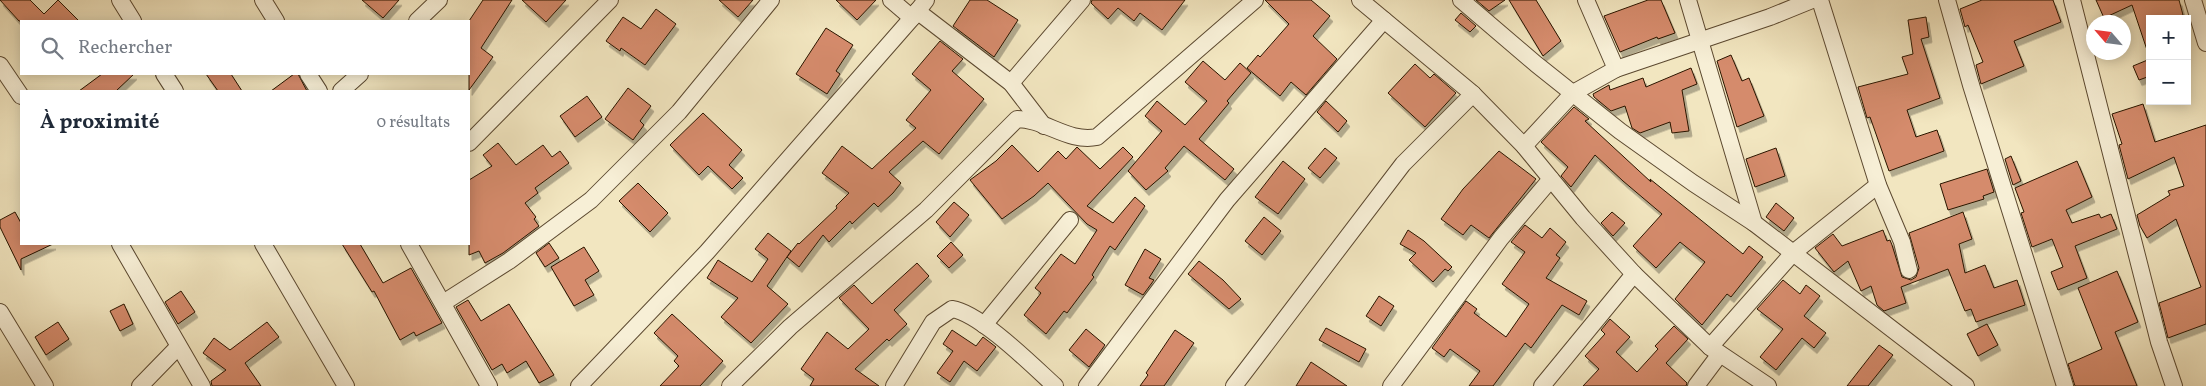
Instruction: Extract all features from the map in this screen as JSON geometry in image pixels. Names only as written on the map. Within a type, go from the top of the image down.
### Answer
[{"type":"street","points":[[120,0],[132,20]]},
{"type":"street","points":[[418,20],[439,0]]},
{"type":"street","points":[[470,142],[610,0]]},
{"type":"street","points":[[443,303],[508,261],[591,200],[679,112],[771,0]]},
{"type":"street","points":[[891,0],[918,10],[1010,83],[1044,126]]},
{"type":"street","points":[[1010,83],[1082,0]]},
{"type":"street","points":[[730,386],[790,327],[926,210],[1017,119],[1027,119],[1078,138],[1097,137],[1255,0]]},
{"type":"street","points":[[1360,0],[1473,94],[1524,146],[1583,218],[1634,274],[1715,351],[1768,386]]},
{"type":"street","points":[[1461,0],[1620,131],[1692,183],[1754,223],[1966,386]]},
{"type":"street","points":[[1586,0],[1616,69]]},
{"type":"street","points":[[1688,0],[1754,223]]},
{"type":"street","points":[[1524,146],[1573,94],[1616,69],[1812,0]]},
{"type":"street","points":[[1820,0],[1878,185],[1902,242],[1909,270]]},
{"type":"street","points":[[1947,0],[1971,85],[2065,386]]},
{"type":"street","points":[[2072,0],[2159,342],[2174,386]]},
{"type":"street","points":[[2193,0],[2206,43]]},
{"type":"street","points":[[579,386],[707,252],[918,10]]},
{"type":"street","points":[[1087,386],[1227,200],[1384,20]]},
{"type":"street","points":[[0,65],[20,95]]},
{"type":"street","points":[[165,75],[174,90]]},
{"type":"street","points":[[309,75],[318,90]]},
{"type":"street","points":[[342,90],[359,75]]},
{"type":"street","points":[[1234,386],[1404,164],[1473,94]]},
{"type":"street","points":[[1391,386],[1501,238],[1551,179]]},
{"type":"street","points":[[1696,386],[1715,351],[1793,253],[1878,185]]},
{"type":"street","points":[[984,325],[1070,220]]},
{"type":"street","points":[[121,245],[202,386]]},
{"type":"street","points":[[264,245],[346,386]]},
{"type":"street","points":[[409,245],[489,386]]},
{"type":"street","points":[[1542,386],[1634,274]]},
{"type":"street","points":[[894,386],[933,322],[952,309],[959,310],[984,325],[1047,383]]},
{"type":"street","points":[[0,312],[45,386]]},
{"type":"street","points":[[140,386],[178,347]]},
{"type":"building","points":[[0,0],[30,0],[44,14],[58,0],[78,20],[20,20]]},
{"type":"building","points":[[362,0],[399,0],[383,18]]},
{"type":"building","points":[[483,0],[512,0],[481,48],[493,57],[469,90],[470,75],[470,20]]},
{"type":"building","points":[[522,0],[566,0],[546,22]]},
{"type":"building","points":[[719,0],[753,0],[738,17]]},
{"type":"building","points":[[836,0],[876,0],[857,20]]},
{"type":"building","points":[[970,0],[987,0],[1018,20],[994,57],[953,26]]},
{"type":"building","points":[[1092,0],[1185,0],[1162,30],[1140,13],[1134,21],[1118,8],[1108,19],[1091,3]]},
{"type":"building","points":[[1265,0],[1311,0],[1330,16],[1313,36],[1337,59],[1306,95],[1291,82],[1280,96],[1247,68],[1258,55],[1260,57],[1289,24]]},
{"type":"building","points":[[1476,0],[1505,0],[1489,11]]},
{"type":"building","points":[[1509,0],[1536,0],[1561,41],[1543,56]]},
{"type":"building","points":[[1648,0],[1661,0],[1675,33],[1658,39],[1657,37],[1620,52],[1604,16]]},
{"type":"building","points":[[1982,0],[2053,0],[2061,22],[2014,41],[2024,66],[1981,84],[1976,65],[1983,62],[1968,25],[1965,27],[1960,9]]},
{"type":"building","points":[[2096,0],[2179,0],[2183,15],[2146,15],[2146,47],[2132,5],[2110,15],[2103,15]]},
{"type":"building","points":[[656,9],[676,24],[645,65],[621,48],[620,51],[606,41],[623,17],[641,29]]},
{"type":"building","points":[[1461,13],[1476,26],[1470,32],[1455,20]]},
{"type":"building","points":[[1926,17],[1929,37],[1921,39],[1940,98],[1907,110],[1916,137],[1937,130],[1944,151],[1889,171],[1870,117],[1867,118],[1858,87],[1908,74],[1902,57],[1913,54],[1908,20]]},
{"type":"building","points":[[826,28],[853,45],[836,71],[840,74],[827,94],[796,74]]},
{"type":"building","points":[[940,41],[963,59],[952,71],[984,99],[939,154],[923,141],[889,172],[901,183],[893,193],[878,207],[874,203],[852,224],[850,221],[829,242],[823,235],[799,267],[787,257],[798,243],[837,208],[836,206],[849,193],[822,173],[842,146],[872,169],[916,128],[906,120],[931,90],[912,74]]},
{"type":"building","points":[[1731,55],[1742,81],[1749,78],[1764,116],[1737,127],[1717,61]]},
{"type":"building","points":[[1203,61],[1225,80],[1240,63],[1251,73],[1227,101],[1229,103],[1199,139],[1234,169],[1225,180],[1184,146],[1165,168],[1168,171],[1146,190],[1128,171],[1162,131],[1145,116],[1157,101],[1185,125],[1207,101],[1185,82]]},
{"type":"building","points":[[2146,61],[2146,77],[2139,80],[2133,66]]},
{"type":"building","points":[[1415,64],[1430,78],[1434,74],[1456,93],[1425,127],[1388,93]]},
{"type":"building","points":[[1691,68],[1697,84],[1682,90],[1689,131],[1672,133],[1670,122],[1640,133],[1632,128],[1625,106],[1611,111],[1593,94],[1609,85],[1610,90],[1643,78],[1646,87]]},
{"type":"building","points":[[101,75],[133,75],[117,90],[80,90]]},
{"type":"building","points":[[207,75],[232,75],[241,90],[217,90]]},
{"type":"building","points":[[293,75],[299,75],[306,90],[272,90]]},
{"type":"building","points":[[628,88],[651,106],[640,121],[644,125],[633,140],[605,119]]},
{"type":"building","points":[[587,96],[602,117],[575,137],[560,116]]},
{"type":"building","points":[[1326,101],[1347,121],[1338,132],[1317,112]]},
{"type":"building","points":[[2143,104],[2155,142],[2206,125],[2206,324],[2168,338],[2159,303],[2201,287],[2176,219],[2147,238],[2140,226],[2137,215],[2170,195],[2168,191],[2184,186],[2174,157],[2128,179],[2119,145],[2122,144],[2112,114]]},
{"type":"building","points":[[1574,107],[1589,119],[1585,121],[1651,182],[1650,179],[1743,254],[1749,246],[1763,257],[1731,297],[1727,294],[1702,325],[1675,299],[1705,262],[1680,242],[1656,268],[1633,246],[1662,214],[1595,155],[1571,187],[1561,176],[1568,167],[1541,142]]},
{"type":"building","points":[[703,113],[742,150],[729,165],[743,178],[732,189],[708,166],[699,175],[670,145]]},
{"type":"building","points":[[498,143],[516,165],[543,145],[552,157],[560,151],[569,163],[535,188],[538,193],[525,203],[536,217],[534,219],[539,226],[503,253],[485,263],[479,251],[469,255],[470,179],[492,166],[483,155]]},
{"type":"building","points":[[1012,145],[1038,172],[1058,151],[1066,159],[1077,147],[1100,169],[1123,147],[1133,157],[1087,206],[1113,223],[1135,197],[1145,206],[1115,250],[1110,246],[1092,275],[1094,277],[1067,313],[1064,311],[1046,334],[1024,315],[1041,293],[1035,288],[1061,254],[1075,264],[1097,230],[1087,224],[1048,183],[1034,196],[1002,219],[970,180],[996,161]]},
{"type":"building","points":[[1325,148],[1337,158],[1320,178],[1308,168]]},
{"type":"building","points":[[1776,148],[1785,176],[1755,187],[1746,159]]},
{"type":"building","points":[[1499,151],[1536,179],[1489,238],[1471,225],[1463,235],[1441,219],[1463,189]]},
{"type":"building","points":[[2011,156],[2021,181],[2013,185],[2005,159]]},
{"type":"building","points":[[1283,161],[1305,179],[1278,214],[1255,197]]},
{"type":"building","points":[[2077,161],[2092,197],[2066,210],[2072,223],[2099,214],[2101,218],[2111,214],[2117,229],[2075,246],[2087,278],[2058,290],[2051,272],[2063,267],[2052,239],[2032,247],[2021,213],[2024,212],[2015,188]]},
{"type":"building","points":[[1987,169],[1994,192],[1983,196],[1984,199],[1948,210],[1940,184]]},
{"type":"building","points":[[638,183],[668,213],[650,232],[619,201]]},
{"type":"building","points":[[954,202],[969,215],[950,237],[936,222]]},
{"type":"building","points":[[1776,203],[1794,218],[1784,231],[1766,217]]},
{"type":"building","points":[[15,212],[20,221],[20,245],[51,245],[21,259],[21,270],[0,227],[0,220]]},
{"type":"building","points":[[1612,212],[1625,223],[1613,236],[1601,223]]},
{"type":"building","points":[[1963,212],[1972,239],[1959,244],[1965,273],[1985,265],[1994,288],[2017,280],[2025,305],[1976,322],[1971,309],[1965,311],[1948,269],[1901,287],[1906,303],[1884,311],[1877,305],[1871,286],[1861,291],[1848,261],[1834,272],[1815,248],[1833,234],[1842,246],[1883,230],[1887,241],[1890,240],[1902,277],[1911,280],[1916,277],[1919,268],[1909,233]]},
{"type":"building","points":[[1264,217],[1281,231],[1262,255],[1245,241]]},
{"type":"building","points":[[1525,225],[1542,238],[1550,228],[1566,242],[1556,255],[1560,258],[1546,278],[1587,301],[1579,315],[1562,305],[1531,348],[1525,343],[1493,386],[1469,386],[1480,371],[1450,349],[1444,357],[1432,348],[1466,301],[1477,309],[1474,313],[1506,337],[1529,304],[1502,284],[1525,252],[1511,242]]},
{"type":"building","points":[[1408,230],[1424,241],[1452,267],[1448,271],[1445,269],[1433,282],[1409,260],[1416,253],[1400,244]]},
{"type":"building","points":[[768,233],[791,251],[767,286],[788,304],[751,343],[721,317],[738,298],[707,278],[718,260],[752,282],[768,259],[755,249]]},
{"type":"building","points":[[951,242],[963,255],[949,268],[937,256]]},
{"type":"building","points":[[549,243],[559,258],[545,267],[536,253]]},
{"type":"building","points":[[343,245],[361,245],[383,283],[411,268],[442,323],[416,336],[414,332],[400,340],[374,291],[372,292]]},
{"type":"building","points":[[584,247],[599,271],[585,280],[594,295],[574,306],[551,267]]},
{"type":"building","points":[[1145,249],[1161,259],[1149,278],[1154,280],[1143,295],[1125,285]]},
{"type":"building","points":[[1199,261],[1223,280],[1241,299],[1229,309],[1188,274]]},
{"type":"building","points":[[917,263],[929,276],[894,310],[907,324],[889,341],[887,339],[855,369],[879,386],[810,386],[814,379],[801,369],[827,332],[848,349],[869,329],[839,298],[854,285],[872,304]]},
{"type":"building","points":[[2117,271],[2138,322],[2115,332],[2137,386],[2075,386],[2068,364],[2102,349],[2078,288]]},
{"type":"building","points":[[1783,280],[1800,294],[1806,285],[1820,296],[1804,316],[1826,333],[1814,348],[1802,338],[1776,370],[1760,357],[1783,329],[1757,309]]},
{"type":"building","points":[[181,291],[195,312],[178,324],[165,302]]},
{"type":"building","points":[[1379,296],[1394,306],[1381,326],[1366,316]]},
{"type":"building","points":[[468,300],[481,321],[509,304],[554,375],[539,383],[526,361],[507,373],[502,364],[492,370],[456,307]]},
{"type":"building","points":[[124,304],[133,324],[120,331],[110,311]]},
{"type":"building","points":[[672,314],[723,361],[700,386],[660,386],[679,366],[674,361],[678,356],[654,333]]},
{"type":"building","points":[[1610,319],[1630,337],[1616,352],[1637,372],[1658,349],[1655,346],[1674,326],[1688,339],[1666,363],[1687,383],[1686,386],[1583,386],[1599,369],[1585,356],[1605,334],[1601,330]]},
{"type":"building","points":[[58,322],[69,339],[46,355],[35,337]]},
{"type":"building","points":[[267,322],[279,337],[245,363],[261,386],[212,386],[211,381],[226,370],[203,353],[214,338],[230,350]]},
{"type":"building","points":[[1987,324],[1998,345],[1978,356],[1967,334]]},
{"type":"building","points":[[1326,328],[1366,349],[1359,362],[1319,340]]},
{"type":"building","points":[[1086,329],[1105,345],[1089,367],[1069,350]]},
{"type":"building","points":[[952,330],[976,346],[983,337],[996,347],[977,371],[964,361],[950,382],[937,373],[953,351],[943,344]]},
{"type":"building","points":[[1175,330],[1194,343],[1164,386],[1140,386],[1148,375],[1146,373]]},
{"type":"building","points":[[1879,345],[1893,355],[1868,386],[1847,386]]},
{"type":"building","points":[[1311,362],[1347,386],[1296,386]]}]
